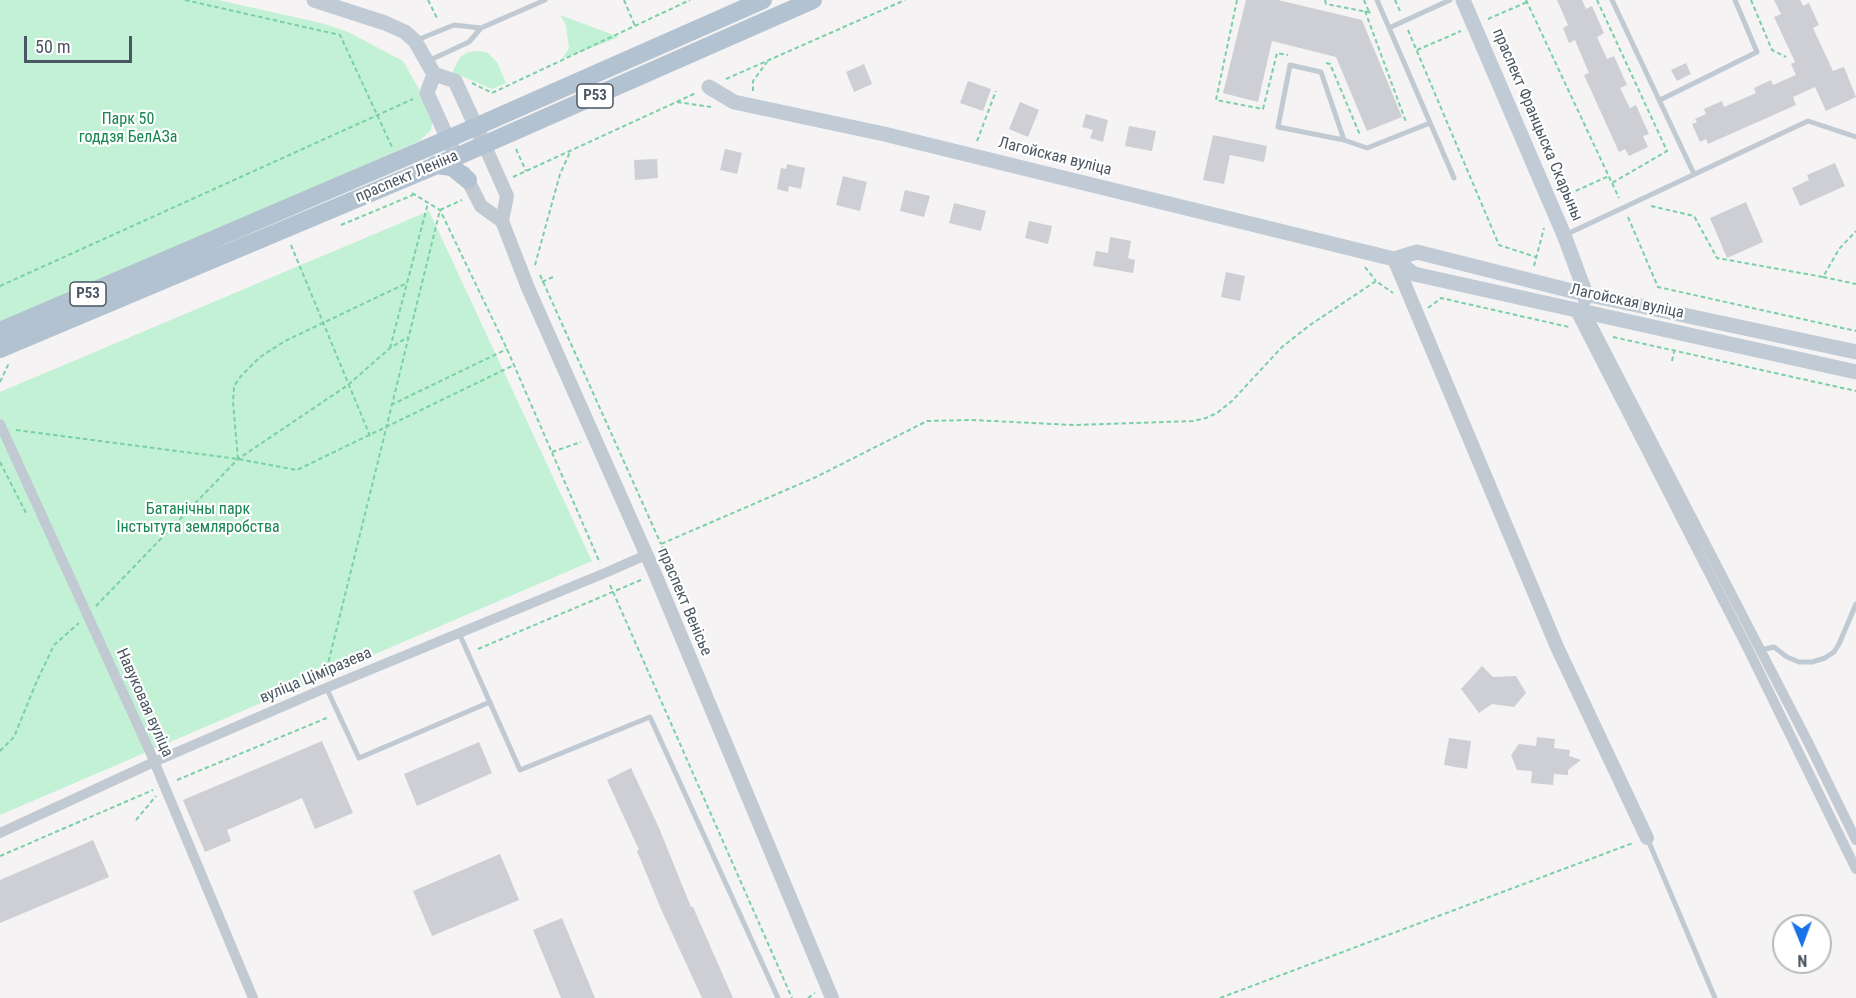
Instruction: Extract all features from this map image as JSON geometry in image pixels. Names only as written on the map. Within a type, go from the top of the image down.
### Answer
[{"type":"main road","points":[[314,0],[385,23],[405,32],[415,41],[430,68],[456,81],[484,144]]},
{"type":"main road","name":"праспект Леніна","points":[[2,346],[448,139],[763,0]]},
{"type":"main road","name":"праспект Леніна","points":[[2,346],[456,157],[793,4],[813,0]]},
{"type":"main road","name":"праспект Францыска Скарыны","points":[[1463,0],[1564,235],[1581,293],[1579,310]]},
{"type":"main road","points":[[430,68],[427,93],[456,157]]},
{"type":"main road","name":"Лагойская вуліца","points":[[709,87],[734,102],[884,134],[1394,259],[1414,274],[1856,372]]},
{"type":"main road","points":[[435,165],[452,167],[472,188]]},
{"type":"main road","name":"Лагойская вуліца","points":[[1394,259],[1417,252],[1581,293],[1856,352]]},
{"type":"street","name":"праспект Венісье","points":[[484,144],[507,196],[502,221],[528,288],[655,574],[832,998]]},
{"type":"street","name":"праспект Венісье","points":[[456,157],[481,206],[502,221]]},
{"type":"street","points":[[1394,259],[1557,647],[1647,838]]},
{"type":"street","points":[[1579,310],[1761,650],[1856,840]]},
{"type":"street","points":[[1591,332],[1856,869]]},
{"type":"street","name":"Навуковая вуліца","points":[[1,426],[154,762],[253,998]]},
{"type":"street","name":"вуліца Ціміразева","points":[[0,833],[154,762],[646,555]]},
{"type":"lane","points":[[430,68],[469,42],[481,28],[545,0]]},
{"type":"lane","points":[[1377,0],[1454,178]]},
{"type":"lane","points":[[1389,28],[1450,0]]},
{"type":"lane","points":[[1612,0],[1694,174]]},
{"type":"lane","points":[[1660,99],[1757,52],[1735,0]]},
{"type":"lane","points":[[415,41],[454,25],[481,28]]},
{"type":"lane","points":[[1344,140],[1321,72],[1290,65],[1278,127],[1344,140],[1367,148],[1431,123]]},
{"type":"lane","points":[[1564,235],[1808,121],[1856,137]]},
{"type":"lane","points":[[1761,650],[1774,647],[1787,657],[1799,662],[1812,662],[1826,658],[1839,644],[1856,604]]},
{"type":"lane","points":[[459,633],[520,770],[650,717],[778,998]]},
{"type":"lane","points":[[324,689],[359,758],[490,702]]},
{"type":"lane","points":[[1647,838],[1715,998]]},
{"type":"path","points":[[185,0],[340,35],[377,115]]},
{"type":"path","points":[[624,0],[635,26]]},
{"type":"path","points":[[472,83],[492,93],[690,0]]},
{"type":"path","points":[[501,182],[905,0]]},
{"type":"path","points":[[1324,0],[1326,4],[1369,12],[1385,18],[1400,10],[1395,0]]},
{"type":"path","points":[[1364,0],[1369,12]]},
{"type":"path","points":[[1526,0],[1623,207]]},
{"type":"path","points":[[1597,0],[1667,151],[1612,183]]},
{"type":"path","points":[[1751,0],[1773,50],[1786,57]]},
{"type":"path","points":[[1404,21],[1499,244],[1536,257]]},
{"type":"path","points":[[754,94],[753,81],[768,60]]},
{"type":"path","points":[[973,156],[996,91]]},
{"type":"path","points":[[0,286],[427,93]]},
{"type":"path","points":[[468,653],[672,567],[535,265],[560,174],[571,150]]},
{"type":"path","points":[[324,689],[440,210],[472,188]]},
{"type":"path","points":[[413,195],[440,210],[507,349],[792,998]]},
{"type":"path","points":[[390,348],[428,203]]},
{"type":"path","points":[[1650,206],[1695,216],[1717,258],[1856,284]]},
{"type":"path","points":[[1635,212],[1627,216],[1658,287],[1856,331]]},
{"type":"path","points":[[1823,277],[1839,249],[1856,231]]},
{"type":"path","points":[[291,246],[370,436]]},
{"type":"path","points":[[661,543],[816,477],[927,421],[972,420],[1073,425],[1193,421],[1206,418],[1217,413],[1232,401],[1282,347],[1310,325],[1376,281],[1396,295]]},
{"type":"path","points":[[238,459],[233,402],[234,386],[241,376],[260,357],[285,341],[407,283]]},
{"type":"path","points":[[1418,315],[1441,298],[1856,391]]},
{"type":"path","points":[[88,615],[238,459],[348,385],[390,348],[408,337]]},
{"type":"path","points":[[392,405],[507,349]]},
{"type":"path","points":[[1,426],[238,459],[297,470],[514,365]]},
{"type":"path","points":[[552,452],[594,437]]},
{"type":"path","points":[[0,751],[14,737],[54,645],[79,623]]},
{"type":"path","points":[[0,856],[332,716]]},
{"type":"path","points":[[136,820],[164,785]]},
{"type":"path","points":[[1220,998],[1647,838]]},
{"type":"green space","name":"Парк 50 годдзя БелАЗа","points":[[0,0],[218,0],[321,23],[346,31],[403,61],[429,107],[431,130],[419,141],[0,325]]},
{"type":"green space","points":[[560,15],[619,37],[562,59],[569,48],[566,25]]},
{"type":"green space","points":[[469,52],[488,53],[497,62],[506,83],[492,89],[461,76],[454,79],[453,71],[460,57]]},
{"type":"green space","name":"Батанічны парк Інстытута земляробства","points":[[429,211],[592,561],[0,815],[0,392]]},
{"type":"building","points":[[1246,0],[1278,0],[1362,20],[1402,117],[1367,131],[1336,57],[1272,41],[1258,102],[1223,93]]},
{"type":"building","points":[[1557,0],[1582,0],[1586,9],[1592,6],[1604,33],[1597,37],[1607,59],[1614,56],[1627,85],[1620,88],[1630,108],[1636,105],[1649,134],[1643,136],[1648,147],[1629,156],[1625,149],[1619,152],[1584,75],[1589,73],[1575,40],[1569,43],[1563,28],[1568,25]]},
{"type":"building","points":[[1774,0],[1800,0],[1803,6],[1809,3],[1819,25],[1813,28],[1833,71],[1844,67],[1856,97],[1826,111],[1815,87],[1793,97],[1796,105],[1708,144],[1706,139],[1700,142],[1692,124],[1697,122],[1695,119],[1706,114],[1704,109],[1722,101],[1724,107],[1756,93],[1754,88],[1771,80],[1773,85],[1796,75],[1791,64],[1795,62],[1774,17],[1781,14]]},
{"type":"building","points":[[1686,63],[1691,74],[1677,81],[1671,70]]},
{"type":"building","points":[[864,64],[872,84],[854,92],[846,72]]},
{"type":"building","points":[[968,81],[991,89],[983,111],[960,103]]},
{"type":"building","points":[[1020,102],[1039,110],[1028,137],[1009,129]]},
{"type":"building","points":[[1086,114],[1108,120],[1103,142],[1090,138],[1093,130],[1082,127]]},
{"type":"building","points":[[1129,126],[1156,131],[1152,151],[1125,146]]},
{"type":"building","points":[[1213,135],[1267,146],[1264,162],[1230,155],[1224,184],[1203,180]]},
{"type":"building","points":[[725,149],[742,153],[737,174],[720,170]]},
{"type":"building","points":[[657,159],[658,178],[635,180],[634,160]]},
{"type":"building","points":[[1835,163],[1845,186],[1800,206],[1792,188],[1809,180],[1807,175]]},
{"type":"building","points":[[787,164],[805,168],[801,189],[789,186],[788,192],[777,189],[781,168],[786,169]]},
{"type":"building","points":[[843,176],[867,182],[860,211],[836,205]]},
{"type":"building","points":[[905,190],[930,196],[924,217],[900,211]]},
{"type":"building","points":[[1746,202],[1763,242],[1727,258],[1710,218]]},
{"type":"building","points":[[954,203],[986,211],[981,231],[949,223]]},
{"type":"building","points":[[1029,221],[1052,226],[1048,244],[1025,238]]},
{"type":"building","points":[[1110,237],[1131,241],[1128,258],[1135,260],[1133,273],[1093,266],[1096,251],[1108,253]]},
{"type":"building","points":[[1226,272],[1245,276],[1240,301],[1221,297]]},
{"type":"building","points":[[1482,666],[1493,677],[1516,676],[1526,693],[1514,707],[1492,704],[1479,713],[1461,689]]},
{"type":"building","points":[[1537,737],[1555,739],[1554,748],[1570,750],[1569,756],[1581,760],[1568,770],[1568,775],[1554,774],[1553,785],[1531,783],[1532,771],[1517,770],[1511,755],[1519,744],[1536,746]]},
{"type":"building","points":[[1449,738],[1471,741],[1467,769],[1444,765]]},
{"type":"building","points":[[322,741],[353,813],[315,829],[302,798],[227,830],[231,841],[205,852],[183,800]]},
{"type":"building","points":[[479,742],[492,773],[417,806],[404,774]]},
{"type":"building","points":[[631,768],[733,998],[702,998],[661,909],[637,851],[639,850],[607,780]]},
{"type":"building","points":[[93,840],[109,877],[0,923],[0,880]]},
{"type":"building","points":[[500,854],[519,900],[432,936],[413,891]]},
{"type":"building","points":[[562,918],[595,998],[561,998],[533,930]]}]
